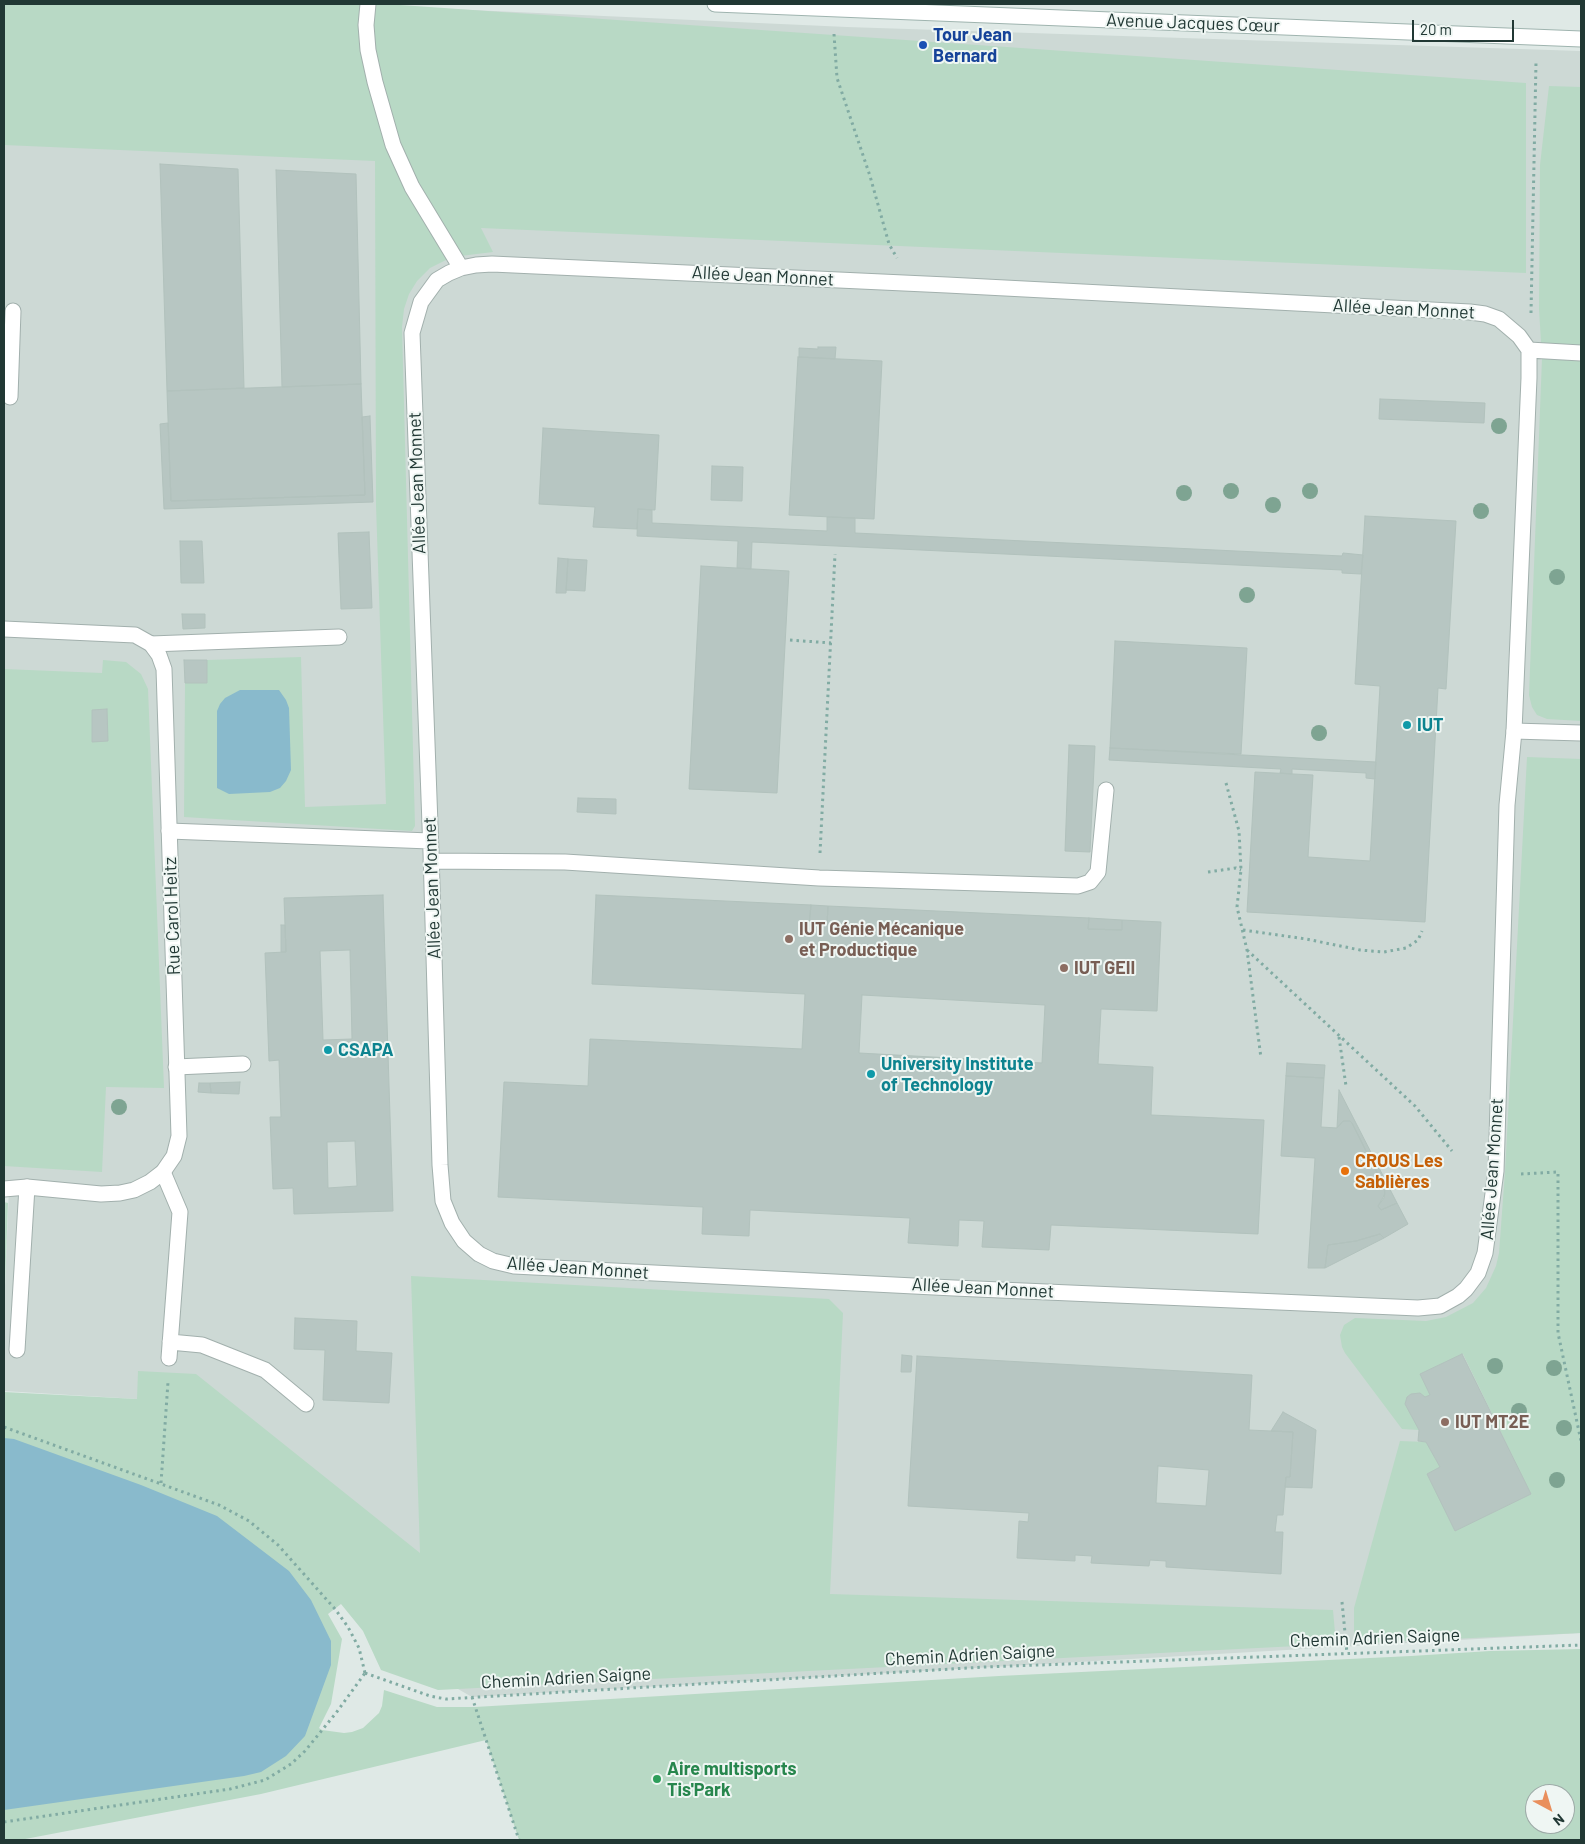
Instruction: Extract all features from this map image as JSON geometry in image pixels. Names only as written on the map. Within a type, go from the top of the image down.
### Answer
[{"type":"street","points":[[368,4],[366,25],[368,50],[393,145],[412,187],[461,268]]},
{"type":"street","name":"Avenue Jacques Cœur","points":[[716,4],[1581,38]]},
{"type":"street","name":"Allée Jean Monnet","points":[[492,264],[910,283],[1470,312],[1485,314],[1499,319],[1520,336],[1529,350],[1514,731],[1507,805],[1496,1171],[1488,1241],[1478,1273],[1458,1296],[1440,1306],[1418,1308],[514,1266],[493,1261],[479,1254],[464,1241],[452,1223],[443,1201],[440,1165],[412,332],[416,316],[427,292],[437,280],[461,268],[492,264]]},
{"type":"street","points":[[10,397],[13,310]]},
{"type":"street","points":[[1529,350],[1581,353]]},
{"type":"street","points":[[4,629],[135,635],[151,644],[339,637]]},
{"type":"street","name":"Rue Carol Heitz","points":[[4,1189],[26,1187],[101,1194],[120,1193],[134,1190],[150,1182],[163,1172],[174,1156],[179,1136],[164,669],[159,655],[151,644]]},
{"type":"street","points":[[1514,731],[1581,733]]},
{"type":"street","points":[[431,861],[565,862],[819,878],[1078,886],[1087,884],[1096,877],[1098,872],[1106,790]]},
{"type":"street","points":[[169,831],[430,841]]},
{"type":"street","points":[[176,1067],[244,1064]]},
{"type":"street","points":[[163,1172],[180,1212],[169,1358]]},
{"type":"street","points":[[17,1350],[26,1187]]},
{"type":"street","points":[[170,1342],[202,1345],[265,1370],[306,1404]]},
{"type":"path","points":[[834,8],[834,55],[837,78],[870,176],[889,244],[910,283]]},
{"type":"path","points":[[1520,336],[1530,326],[1534,91]]},
{"type":"path","points":[[819,878],[835,554]]},
{"type":"path","points":[[790,640],[831,644]]},
{"type":"path","points":[[1226,783],[1239,832],[1241,870],[1238,907],[1247,950],[1261,1058]]},
{"type":"path","points":[[1208,872],[1236,868],[1241,870]]},
{"type":"path","points":[[1243,930],[1306,939],[1360,950],[1384,952],[1406,948],[1418,940],[1422,932]]},
{"type":"path","points":[[1247,950],[1415,1106],[1452,1151]]},
{"type":"path","points":[[1339,1036],[1346,1086]]},
{"type":"path","points":[[1496,1171],[1522,1174],[1558,1172],[1558,1333],[1581,1441]]},
{"type":"path","points":[[161,1483],[169,1358]]},
{"type":"path","points":[[4,1427],[161,1483],[226,1509],[249,1521],[278,1545],[335,1609],[348,1627],[359,1648],[365,1673],[305,1751],[291,1764],[265,1780],[230,1789],[4,1822]]},
{"type":"path","points":[[1342,1602],[1347,1653]]},
{"type":"path","name":"Chemin Adrien Saigne","points":[[365,1673],[430,1696],[446,1699],[985,1667],[1581,1645]]},
{"type":"path","points":[[472,1697],[519,1840]]},
{"type":"shaded area","points":[[405,7],[847,27],[1581,51],[1581,1633],[472,1697],[458,1689],[137,1399],[4,1391],[4,1310],[9,1188],[4,1189],[4,145]]},
{"type":"green space","points":[[4,4],[386,4],[1526,83],[1526,273],[481,228],[493,252],[452,257],[430,268],[417,281],[409,294],[404,309],[402,327],[415,826],[412,831],[184,817],[185,683],[207,683],[207,660],[301,657],[305,807],[386,804],[376,505],[375,161],[4,145]]},
{"type":"green space","points":[[1549,86],[1581,87],[1581,721],[1547,719],[1537,715],[1532,707],[1529,695],[1542,358],[1539,309],[1540,165]]},
{"type":"green space","points":[[103,660],[126,662],[141,674],[148,689],[164,1088],[106,1087],[102,1172],[4,1166],[4,669],[102,673]]},
{"type":"green space","points":[[1527,757],[1581,759],[1581,1633],[1363,1643],[1354,1634],[1354,1608],[1400,1441],[1426,1442],[1440,1467],[1427,1474],[1455,1531],[1531,1494],[1463,1354],[1420,1374],[1430,1395],[1425,1397],[1420,1393],[1411,1394],[1407,1397],[1405,1404],[1419,1430],[1402,1429],[1345,1353],[1340,1335],[1344,1325],[1355,1318],[1426,1321],[1446,1317],[1473,1303],[1486,1288],[1496,1266],[1499,1253],[1505,1172]]},
{"type":"green space","points":[[4,1202],[8,1203],[4,1310]]},
{"type":"green space","points":[[411,1276],[829,1299],[843,1313],[830,1594],[1333,1610],[1336,1644],[438,1690],[381,1670],[363,1631],[341,1604],[328,1614],[342,1639],[331,1704],[319,1728],[322,1730],[344,1733],[363,1728],[379,1713],[384,1690],[437,1707],[475,1707],[999,1676],[1490,1651],[1581,1649],[1581,1840],[519,1840],[486,1740],[261,1794],[20,1840],[4,1840],[4,1392],[137,1399],[138,1371],[196,1374],[420,1553]]},
{"type":"water","points":[[240,690],[279,690],[289,708],[291,770],[280,788],[270,792],[229,794],[217,788],[217,711],[225,698]]},
{"type":"water","points":[[4,1438],[14,1439],[141,1485],[217,1516],[289,1571],[311,1600],[331,1641],[331,1665],[305,1736],[286,1756],[261,1772],[244,1776],[4,1810]]},
{"type":"building","points":[[160,164],[238,169],[244,388],[167,391]]},
{"type":"building","points":[[276,170],[356,174],[361,384],[282,387]]},
{"type":"building","points":[[818,347],[836,347],[835,359],[799,357],[799,348],[818,349]]},
{"type":"building","points":[[798,357],[882,361],[874,519],[789,515]]},
{"type":"building","points":[[361,384],[365,495],[171,501],[167,391]]},
{"type":"building","points":[[1380,399],[1485,403],[1484,423],[1379,419]]},
{"type":"building","points":[[370,416],[373,502],[164,509],[160,424],[168,423],[171,501],[365,495],[362,417]]},
{"type":"building","points":[[543,428],[659,435],[655,510],[638,509],[637,529],[593,527],[595,507],[539,504]]},
{"type":"building","points":[[712,466],[743,467],[742,501],[711,500]]},
{"type":"building","points":[[638,509],[652,510],[652,523],[827,531],[827,517],[855,518],[855,533],[1342,556],[1343,553],[1363,555],[1361,574],[1342,573],[1342,570],[752,542],[751,569],[737,568],[738,541],[637,536]]},
{"type":"building","name":"IUT","points":[[1365,516],[1456,521],[1446,689],[1438,688],[1425,922],[1247,912],[1255,772],[1313,775],[1308,857],[1370,861],[1380,686],[1355,684]]},
{"type":"building","points":[[369,532],[372,608],[341,609],[338,533]]},
{"type":"building","points":[[180,541],[202,541],[204,583],[181,583]]},
{"type":"building","points":[[558,558],[568,559],[566,593],[556,593]]},
{"type":"building","points":[[568,559],[587,560],[585,591],[566,590]]},
{"type":"building","points":[[701,566],[789,571],[777,793],[689,789]]},
{"type":"building","points":[[182,614],[205,614],[205,628],[183,629]]},
{"type":"building","points":[[1115,641],[1247,648],[1241,754],[1110,748]]},
{"type":"building","points":[[184,660],[207,660],[207,683],[185,683]]},
{"type":"building","points":[[107,709],[108,741],[92,742],[92,710]]},
{"type":"building","points":[[1069,745],[1095,746],[1090,852],[1065,851]]},
{"type":"building","points":[[1110,748],[1376,762],[1375,779],[1366,778],[1366,773],[1292,769],[1292,774],[1280,773],[1281,769],[1109,760]]},
{"type":"building","points":[[578,798],[616,799],[616,814],[577,812]]},
{"type":"building","name":"CSAPA","points":[[383,895],[393,1211],[294,1214],[293,1188],[273,1189],[270,1117],[281,1117],[279,1060],[269,1061],[265,953],[286,952],[284,898]],"holes":[[[350,950],[352,1039],[323,1040],[320,951]],[[355,1141],[357,1186],[328,1188],[327,1142]]]},
{"type":"building","name":"University Institute of Technology","points":[[596,895],[811,905],[809,925],[827,925],[828,906],[1089,918],[1088,929],[1122,930],[1122,920],[1161,922],[1157,1011],[1101,1009],[1098,1064],[1153,1067],[1151,1115],[1264,1120],[1258,1234],[1051,1225],[1049,1250],[982,1247],[984,1221],[959,1220],[958,1246],[908,1243],[910,1218],[750,1210],[749,1236],[702,1234],[703,1207],[498,1197],[504,1082],[588,1086],[590,1039],[802,1049],[805,994],[592,984]],"holes":[[[862,995],[1045,1005],[1042,1063],[859,1053]]]},
{"type":"building","points":[[811,905],[828,906],[827,925],[809,925]]},
{"type":"building","points":[[1089,918],[1122,920],[1122,930],[1088,929]]},
{"type":"building","points":[[281,925],[285,925],[286,952],[281,952]]},
{"type":"building","points":[[1287,1063],[1325,1065],[1324,1078],[1286,1076]]},
{"type":"building","name":"CROUS Les Sablières","points":[[1286,1076],[1324,1078],[1321,1127],[1337,1128],[1343,1121],[1350,1121],[1352,1123],[1385,1189],[1384,1198],[1378,1206],[1381,1210],[1397,1203],[1408,1224],[1384,1238],[1380,1234],[1356,1241],[1328,1245],[1325,1268],[1308,1268],[1315,1158],[1281,1156]]},
{"type":"building","points":[[240,1082],[239,1094],[211,1093],[210,1083]]},
{"type":"building","points":[[199,1083],[210,1083],[211,1093],[198,1092]]},
{"type":"building","points":[[1339,1090],[1397,1203],[1381,1210],[1378,1206],[1385,1194],[1383,1184],[1352,1123],[1350,1121],[1343,1121],[1337,1128]]},
{"type":"building","points":[[1380,1234],[1384,1238],[1325,1268],[1328,1245],[1356,1241]]},
{"type":"building","points":[[295,1318],[357,1321],[356,1351],[392,1353],[389,1403],[323,1400],[325,1350],[294,1349]]},
{"type":"building","points":[[1462,1354],[1531,1494],[1455,1531],[1427,1474],[1440,1467],[1426,1442],[1418,1441],[1419,1430],[1405,1404],[1407,1397],[1411,1394],[1420,1393],[1425,1397],[1430,1395],[1420,1374]]},
{"type":"building","points":[[902,1355],[912,1356],[911,1372],[901,1372]]},
{"type":"building","points":[[917,1356],[1252,1375],[1249,1430],[1293,1432],[1290,1477],[1286,1477],[1283,1515],[1277,1515],[1275,1532],[1283,1532],[1281,1574],[1166,1567],[1166,1561],[1150,1560],[1149,1566],[1091,1563],[1092,1556],[1075,1555],[1075,1561],[1017,1558],[1019,1521],[1028,1522],[1029,1513],[908,1506]],"holes":[[[1158,1466],[1209,1470],[1206,1506],[1156,1503]]]},
{"type":"building","points":[[1283,1412],[1316,1430],[1312,1488],[1285,1487],[1286,1477],[1290,1477],[1293,1432],[1271,1431]]},
{"type":"place","name":"Tour Jean Bernard","points":[[923,45]]},
{"type":"place","name":"IUT","points":[[1407,725]]},
{"type":"place","name":"IUT Génie Mécanique et Productique","points":[[789,939]]},
{"type":"place","name":"IUT GEII","points":[[1064,968]]},
{"type":"place","name":"CSAPA","points":[[328,1050]]},
{"type":"place","name":"University Institute of Technology","points":[[871,1074]]},
{"type":"place","name":"CROUS Les Sablières","points":[[1345,1171]]},
{"type":"place","name":"IUT MT2E","points":[[1445,1422]]},
{"type":"place","name":"Aire multisports Tis'Park","points":[[657,1779]]}]
